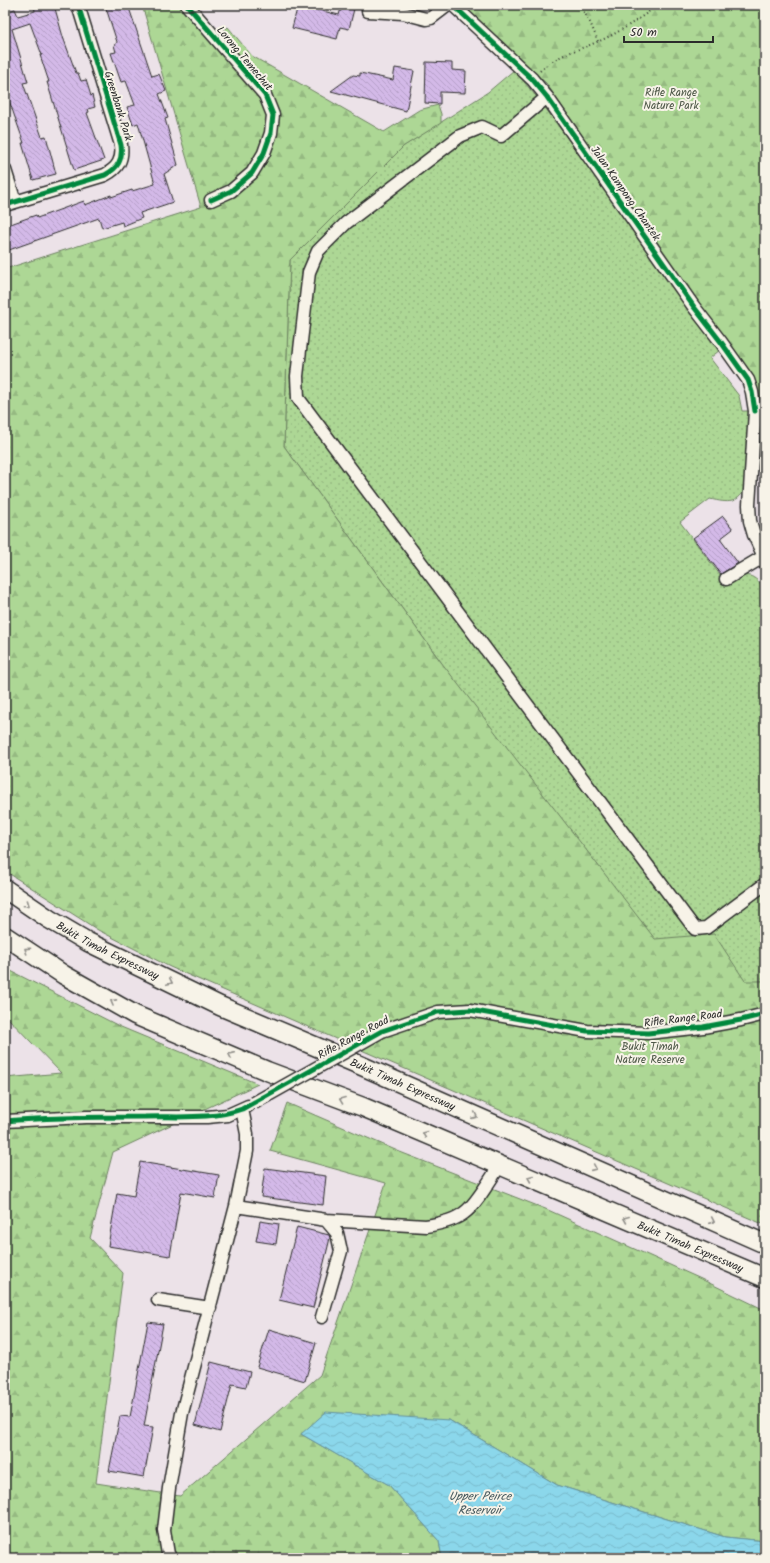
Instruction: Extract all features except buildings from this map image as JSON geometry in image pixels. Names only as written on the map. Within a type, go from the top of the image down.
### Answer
[{"type":"highway","name":"Bukit Timah Expressway","points":[[5,889],[49,919],[88,942],[220,1006],[369,1069],[765,1244]]},
{"type":"highway","name":"Bukit Timah Expressway","points":[[5,936],[64,975],[135,1015],[267,1071],[363,1107],[765,1278]]},
{"type":"street","name":"Greenbank Park","points":[[5,170],[10,203],[105,175],[115,169],[121,158],[121,145],[78,5]]},
{"type":"street","name":"Lorong Temechut","points":[[186,5],[265,95],[273,115],[271,133],[264,153],[252,173],[231,191],[211,200]]},
{"type":"street","points":[[368,11],[403,13],[426,19],[431,18],[448,5]]},
{"type":"street","name":"Jalan Kampong Chantek","points":[[453,5],[532,79],[547,97],[694,307],[748,380],[752,392],[755,411],[749,505],[750,521],[764,558]]},
{"type":"street","points":[[547,97],[501,136],[482,127],[460,136],[346,223],[318,251],[309,272],[297,376],[298,398],[695,929],[706,928],[765,884]]},
{"type":"street","points":[[726,579],[764,558]]},
{"type":"street","name":"Rifle Range Road","points":[[5,1121],[86,1117],[207,1117],[228,1115],[242,1110],[382,1031],[438,1012],[470,1010],[587,1031],[648,1033],[703,1027],[765,1014]]},
{"type":"street","points":[[171,1558],[168,1554],[164,1530],[169,1488],[182,1413],[236,1206],[248,1151],[247,1134],[242,1110]]},
{"type":"street","points":[[236,1206],[326,1220],[426,1226],[441,1223],[465,1213],[480,1196],[500,1165]]},
{"type":"street","points":[[322,1317],[341,1251],[337,1234],[326,1220]]},
{"type":"street","points":[[158,1300],[210,1308]]},
{"type":"path","points":[[579,5],[598,42]]},
{"type":"path","points":[[532,79],[549,62],[598,42],[628,26],[658,5]]},
{"type":"green space","name":"Bukit Timah Nature Reserve","points":[[142,5],[195,5],[219,34],[228,27],[252,56],[384,132],[419,110],[438,105],[441,114],[441,123],[404,146],[290,260],[284,446],[441,662],[655,939],[714,934],[745,981],[765,981],[765,1225],[170,967],[98,930],[5,871],[5,269],[201,207]]},
{"type":"green space","name":"Rifle Range Nature Park","points":[[461,5],[765,5],[765,406],[758,399],[752,378],[744,363],[698,305],[546,83],[512,54]]},
{"type":"green space","points":[[514,70],[541,102],[720,350],[710,358],[739,396],[742,411],[750,411],[746,485],[743,492],[732,501],[727,502],[710,499],[680,522],[727,584],[743,576],[748,576],[756,579],[765,589],[765,981],[745,982],[765,1225],[441,662],[284,446],[290,260],[404,146],[488,92]]},
{"type":"green space","points":[[5,968],[121,1027],[258,1084],[113,1152],[90,1238],[123,1273],[96,1483],[180,1496],[320,1375],[386,1183],[270,1151],[287,1103],[400,1152],[548,1210],[701,1279],[765,1310],[765,1541],[725,1537],[557,1485],[449,1420],[301,1434],[389,1485],[439,1541],[442,1558],[5,1558],[5,1078],[61,1073],[5,1015]]},
{"type":"water","name":"Upper Peirce Reservoir","points":[[326,1412],[449,1420],[557,1485],[725,1537],[765,1541],[765,1558],[442,1558],[439,1541],[389,1485],[301,1434]]},
{"type":"cycle path","points":[[5,205],[105,175],[119,163],[121,145],[78,5]]},
{"type":"cycle path","points":[[187,5],[265,95],[273,115],[271,133],[264,153],[252,173],[231,191],[211,200]]},
{"type":"cycle path","points":[[453,5],[532,79],[547,97],[694,307],[748,380],[752,392],[755,411]]},
{"type":"cycle path","points":[[5,1121],[75,1118],[194,1117],[218,1115],[242,1109],[382,1031],[438,1012],[470,1010],[587,1031],[648,1033],[703,1027],[765,1014]]}]
